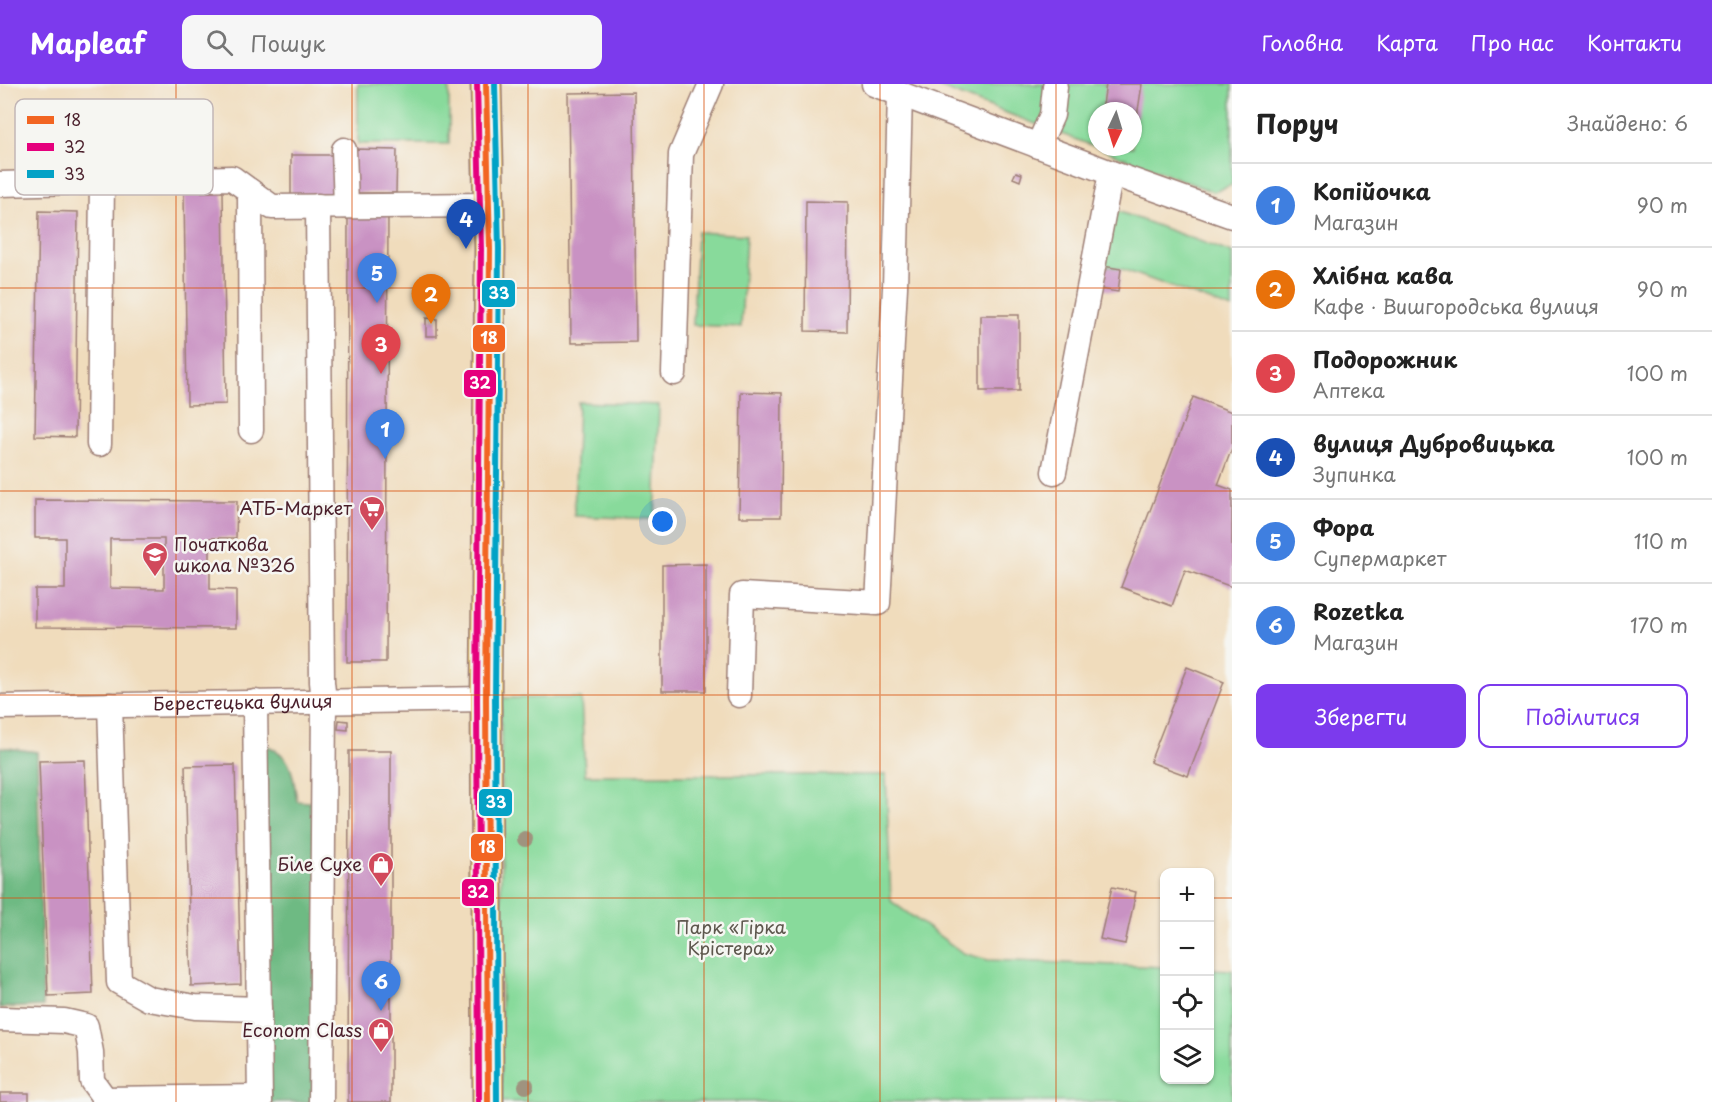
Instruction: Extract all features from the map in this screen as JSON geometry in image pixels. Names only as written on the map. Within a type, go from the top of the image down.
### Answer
[{"type":"main road","points":[[486,84],[489,205],[486,699],[488,1102]]},
{"type":"street","points":[[674,373],[681,154],[711,84]]},
{"type":"street","points":[[874,84],[1111,173],[1229,213]]},
{"type":"street","points":[[1038,146],[1052,115],[1055,87]]},
{"type":"street","points":[[739,695],[742,596],[878,603],[895,287],[900,94]]},
{"type":"street","points":[[344,150],[346,206]]},
{"type":"street","points":[[1054,472],[1111,173]]},
{"type":"street","points":[[213,179],[232,178],[272,207],[489,205]]},
{"type":"street","points":[[0,184],[15,184]]},
{"type":"street","points":[[250,191],[251,430]]},
{"type":"street","points":[[99,444],[102,195]]},
{"type":"street","points":[[318,206],[324,701],[321,1102]]},
{"type":"street","name":"Берестецька вулиця","points":[[0,707],[486,699]]},
{"type":"street","points":[[0,1019],[64,1021],[86,1026],[92,1081],[105,1099],[260,1100],[255,702]]},
{"type":"street","points":[[110,705],[119,982],[149,999],[195,1007],[259,1009]]},
{"type":"green space","points":[[358,84],[449,84],[449,144],[358,144]]},
{"type":"green space","points":[[931,84],[1232,84],[1232,185],[1213,192],[1119,156],[1142,156],[1142,102],[1088,102],[1088,144]]},
{"type":"green space","points":[[1109,208],[1232,253],[1232,309],[1122,269],[1097,265]]},
{"type":"green space","points":[[697,232],[746,235],[741,327],[693,325]]},
{"type":"green space","points":[[578,402],[659,405],[655,519],[574,516]]},
{"type":"green space","name":"Парк «Гірка Крістера»","points":[[501,698],[581,698],[585,775],[886,775],[891,901],[963,953],[988,960],[1160,967],[1160,1084],[1214,1084],[1214,969],[1232,970],[1232,1102],[501,1102]]},
{"type":"green space","points":[[260,743],[279,752],[289,764],[297,801],[320,803],[317,1102],[268,1102]]},
{"type":"green space","points":[[0,747],[37,752],[43,1006],[0,1008]]},
{"type":"building","points":[[1106,84],[1142,84],[1139,102],[1103,102]]},
{"type":"building","points":[[634,92],[636,342],[571,343],[568,93]]},
{"type":"building","points":[[352,149],[397,150],[396,193],[352,193]]},
{"type":"building","points":[[291,155],[340,155],[340,196],[291,196]]},
{"type":"building","points":[[1016,172],[1022,174],[1020,181],[1013,178]]},
{"type":"building","points":[[213,192],[223,192],[226,404],[187,405],[184,195],[213,195]]},
{"type":"building","points":[[806,201],[848,202],[847,332],[805,331]]},
{"type":"building","points":[[348,210],[388,211],[386,662],[347,662]]},
{"type":"building","points":[[39,211],[78,212],[75,437],[35,436]]},
{"type":"building","points":[[1097,265],[1121,269],[1118,292],[1093,288]]},
{"type":"building","points":[[980,315],[1019,315],[1019,391],[980,391]]},
{"type":"building","points":[[426,318],[437,319],[437,336],[426,336]]},
{"type":"building","points":[[741,392],[782,393],[781,517],[739,517]]},
{"type":"building","points":[[1193,397],[1232,412],[1232,448],[1218,485],[1232,490],[1232,587],[1185,570],[1172,606],[1121,587]]},
{"type":"building","points":[[35,500],[237,501],[236,538],[210,538],[210,589],[236,590],[236,628],[35,627],[35,589],[65,589],[65,538],[35,538]],"holes":[[[110,539],[164,539],[164,589],[110,588]]]},
{"type":"building","points":[[706,564],[706,691],[662,691],[662,565]]},
{"type":"building","points":[[1187,667],[1224,682],[1188,776],[1150,762]]},
{"type":"building","points":[[339,720],[348,721],[348,730],[338,729]]},
{"type":"building","points":[[349,751],[391,751],[391,1102],[348,1102]]},
{"type":"building","points":[[85,760],[93,994],[48,996],[39,761]]},
{"type":"building","points":[[235,765],[241,984],[191,986],[185,766]]},
{"type":"building","points":[[1112,887],[1136,892],[1125,944],[1100,939]]},
{"type":"building","points":[[0,1093],[29,1093],[29,1102],[0,1102]]},
{"type":"transit line","name":"32","points":[[477,84],[481,249],[477,699],[479,1102]]},
{"type":"transit line","name":"18","points":[[486,84],[490,249],[486,699],[488,1102]]},
{"type":"transit line","name":"33","points":[[495,84],[499,249],[495,699],[497,1102]]},
{"type":"place","name":"вулиця Дубровицька","points":[[466,249]]},
{"type":"place","name":"Фора","points":[[377,303]]},
{"type":"place","name":"Хлібна кава","points":[[431,324]]},
{"type":"place","name":"Подорожник","points":[[381,374]]},
{"type":"place","name":"Копійочка","points":[[385,459]]},
{"type":"place","name":"АТБ-Маркет","points":[[372,532]]},
{"type":"place","name":"Початкова школа №326","points":[[155,578]]},
{"type":"place","name":"Біле Сухе","points":[[381,888]]},
{"type":"place","name":"Rozetka","points":[[381,1011]]},
{"type":"place","name":"Econom Class","points":[[381,1054]]}]
